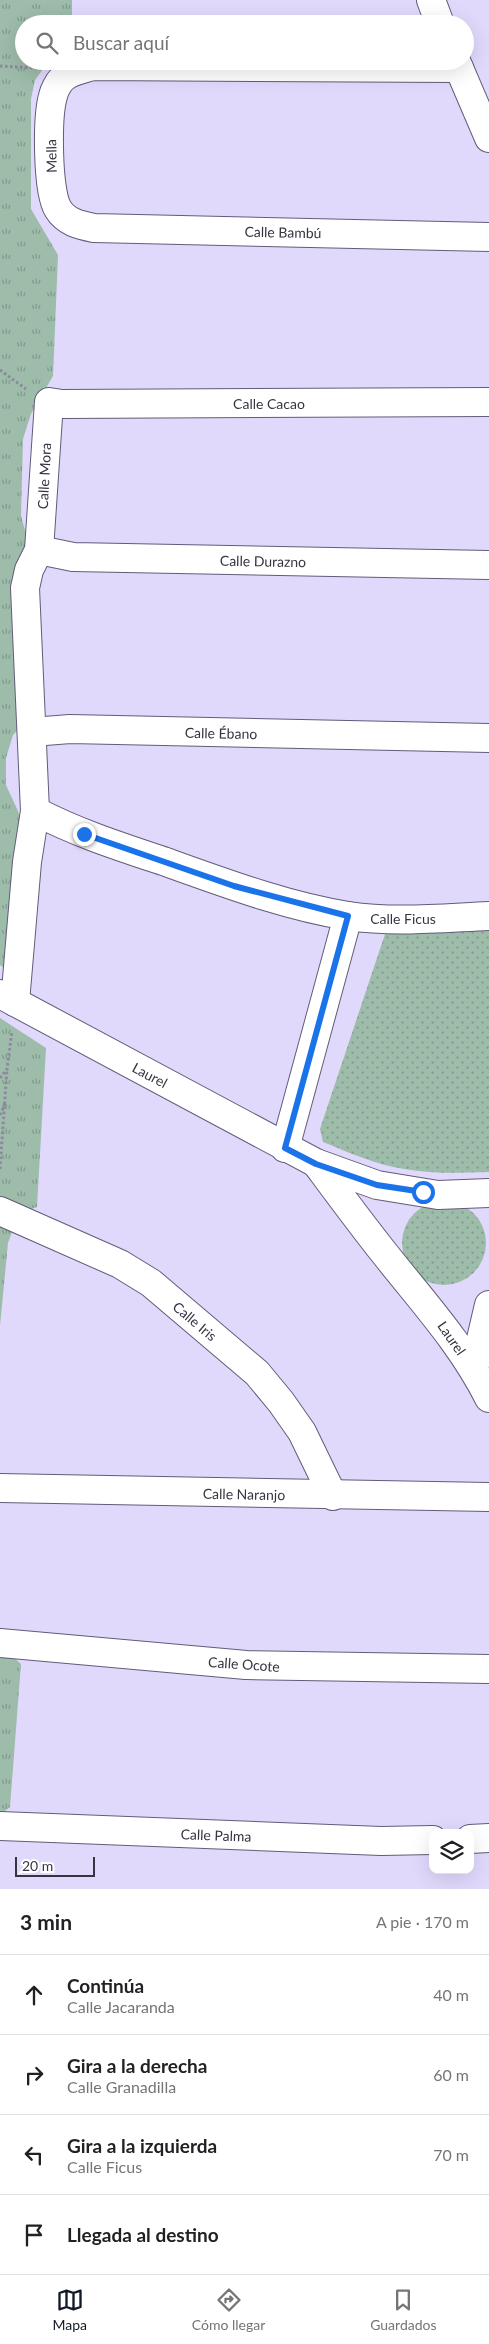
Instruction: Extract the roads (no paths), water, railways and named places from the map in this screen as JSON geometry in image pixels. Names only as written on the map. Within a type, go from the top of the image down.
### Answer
[{"type":"street","points":[[431,0],[437,15]]},
{"type":"street","name":"Mella","points":[[77,70],[62,79],[53,94],[50,113],[51,191],[57,208],[64,218],[77,225]]},
{"type":"street","points":[[459,70],[489,138]]},
{"type":"street","name":"Calle Bambú","points":[[77,225],[94,228],[489,237]]},
{"type":"street","name":"Calle Cacao","points":[[50,402],[62,404],[489,402]]},
{"type":"street","name":"Calle Mora","points":[[39,550],[50,402]]},
{"type":"street","points":[[8,998],[35,811],[26,588],[29,570],[39,550]]},
{"type":"street","name":"Calle Durazno","points":[[39,550],[73,557],[489,565]]},
{"type":"street","name":"Calle Ébano","points":[[32,732],[70,729],[489,738]]},
{"type":"street","name":"Calle Ficus","points":[[35,811],[65,827],[234,886],[348,916],[386,920],[489,916]]},
{"type":"street","points":[[285,1148],[348,916]]},
{"type":"street","name":"Laurel","points":[[8,998],[316,1164],[377,1185],[438,1195],[489,1193]]},
{"type":"street","name":"Laurel","points":[[316,1164],[386,1255],[434,1313],[474,1369],[489,1398]]},
{"type":"street","name":"Calle Iris","points":[[0,1211],[120,1264],[151,1283],[257,1373],[302,1432],[333,1496]]},
{"type":"street","points":[[474,1369],[489,1305]]},
{"type":"street","name":"Calle Naranjo","points":[[0,1488],[489,1498]]},
{"type":"street","name":"Calle Ocote","points":[[0,1643],[246,1665],[489,1669]]},
{"type":"street","name":"Calle Palma","points":[[0,1826],[372,1840],[429,1840]]},
{"type":"street","points":[[474,1839],[489,1838]]}]
